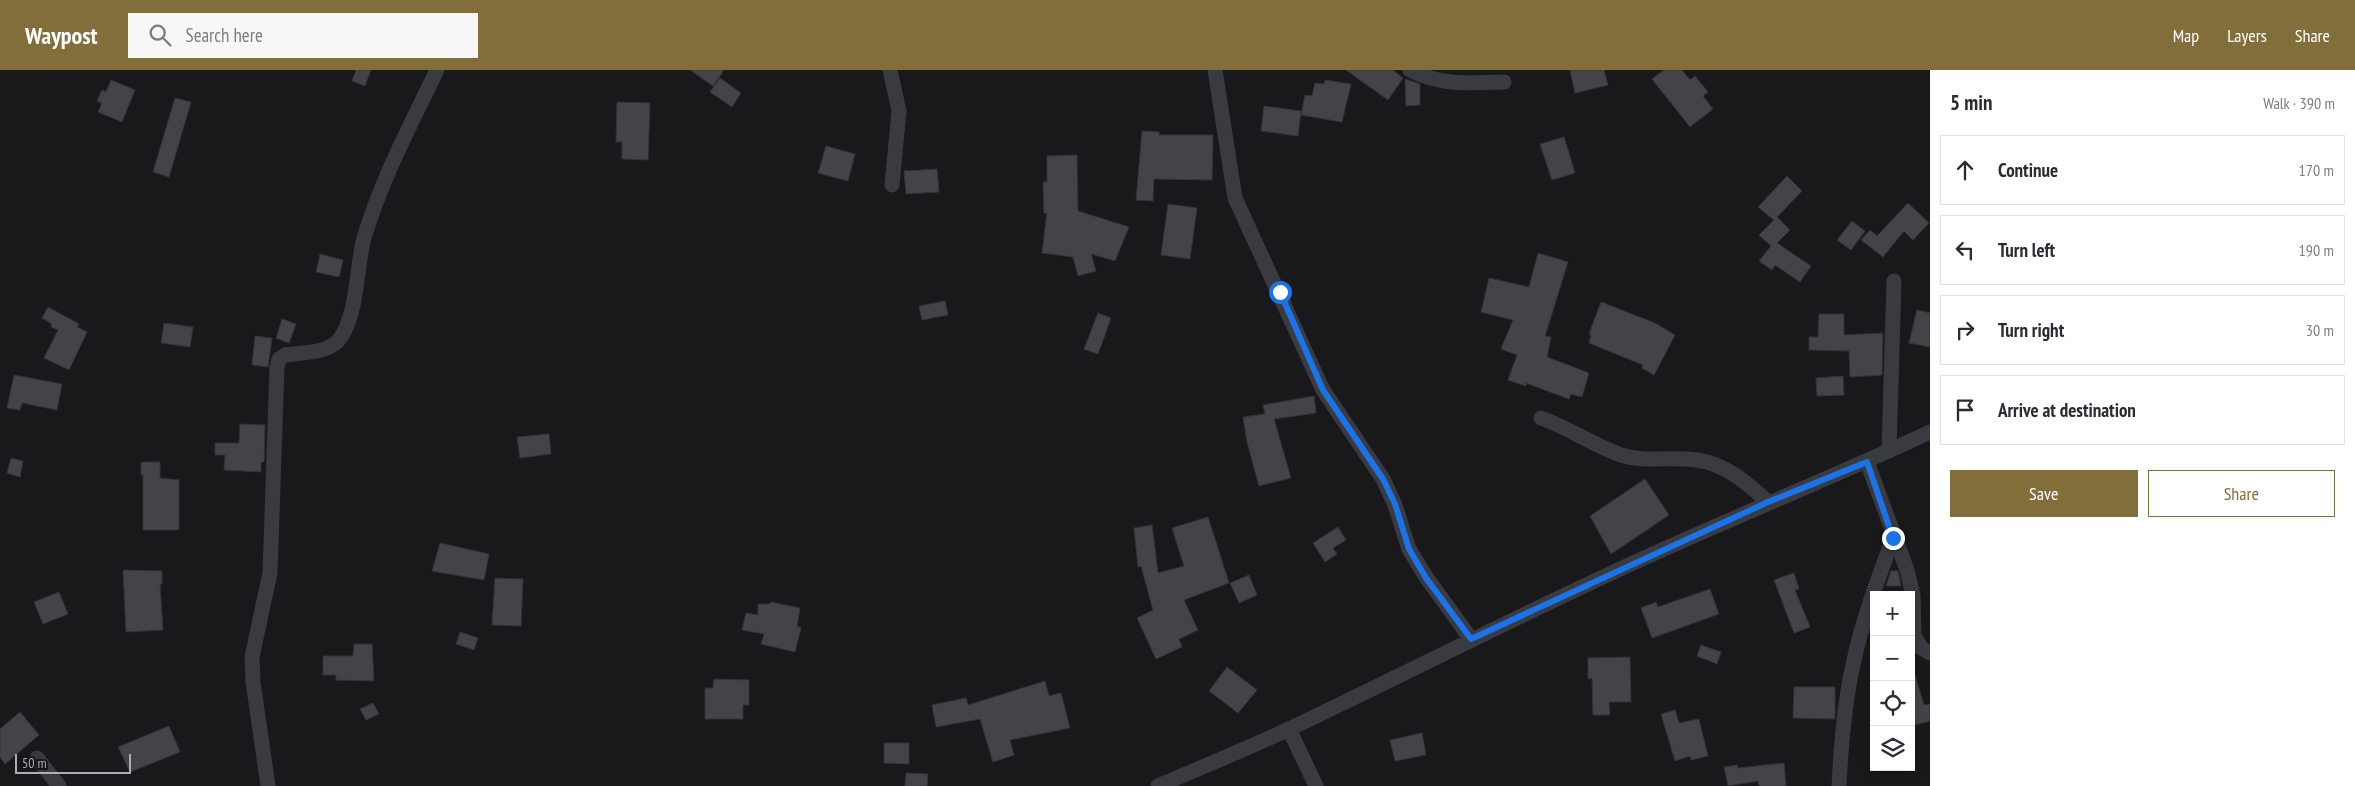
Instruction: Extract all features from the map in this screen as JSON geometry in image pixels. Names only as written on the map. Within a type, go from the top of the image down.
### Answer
[{"type":"street","points":[[268,786],[253,682],[252,657],[270,573],[276,367],[279,360],[285,355],[332,347],[341,338],[350,316],[364,238],[388,175],[437,70]]},
{"type":"street","points":[[890,70],[899,111],[892,185]]},
{"type":"street","points":[[1215,70],[1235,198],[1323,390],[1383,479],[1395,504],[1409,549],[1426,578],[1471,639]]},
{"type":"street","points":[[1410,70],[1436,81],[1463,84],[1504,82]]},
{"type":"street","points":[[1888,451],[1894,281]]},
{"type":"street","points":[[1541,418],[1560,424],[1600,447],[1622,456],[1649,461],[1696,460],[1721,466],[1747,483],[1768,502]]},
{"type":"street","points":[[1158,786],[1289,729],[1471,639],[1768,502],[1867,462],[1930,432]]},
{"type":"street","points":[[1867,462],[1893,538],[1907,570],[1913,595],[1914,635],[1921,648],[1930,653]]},
{"type":"street","points":[[1839,786],[1840,754],[1852,665],[1872,596],[1893,538]]},
{"type":"street","points":[[1289,729],[1316,786]]},
{"type":"street","points":[[37,758],[59,786]]},
{"type":"building","points":[[356,70],[371,70],[365,86],[352,81]]},
{"type":"building","points":[[690,70],[724,70],[713,86]]},
{"type":"building","points":[[1346,70],[1393,70],[1403,78],[1388,100]]},
{"type":"building","points":[[1570,70],[1604,70],[1608,85],[1575,93]]},
{"type":"building","points":[[1664,70],[1682,70],[1690,80],[1695,76],[1708,92],[1703,96],[1713,109],[1690,127],[1652,79]]},
{"type":"building","points":[[720,78],[741,93],[732,107],[710,92]]},
{"type":"building","points":[[1405,79],[1420,84],[1420,105],[1406,106]]},
{"type":"building","points":[[111,80],[135,90],[122,122],[98,112],[102,103],[97,101],[102,90],[106,92]]},
{"type":"building","points":[[1325,80],[1351,84],[1342,122],[1301,115],[1305,95],[1312,96],[1315,83],[1324,84]]},
{"type":"building","points":[[175,98],[191,102],[169,177],[153,172]]},
{"type":"building","points":[[617,102],[650,103],[648,160],[622,159],[622,142],[616,142]]},
{"type":"building","points":[[1264,106],[1301,111],[1298,136],[1261,131]]},
{"type":"building","points":[[1142,131],[1159,132],[1159,135],[1213,135],[1212,180],[1154,179],[1153,201],[1136,200]]},
{"type":"building","points":[[1564,137],[1575,173],[1552,180],[1540,144]]},
{"type":"building","points":[[826,146],[855,154],[848,181],[818,173]]},
{"type":"building","points":[[1077,155],[1078,211],[1129,227],[1115,261],[1091,254],[1096,271],[1078,276],[1073,257],[1042,253],[1047,213],[1044,213],[1043,182],[1047,182],[1047,156]]},
{"type":"building","points":[[937,169],[939,192],[906,194],[904,171]]},
{"type":"building","points":[[1787,176],[1802,191],[1777,217],[1790,230],[1777,243],[1811,266],[1800,282],[1775,265],[1772,270],[1759,261],[1771,246],[1759,235],[1774,220],[1758,207]]},
{"type":"building","points":[[1908,203],[1929,223],[1913,240],[1904,231],[1883,257],[1861,240],[1870,230],[1877,236]]},
{"type":"building","points":[[1168,204],[1197,208],[1190,259],[1161,255]]},
{"type":"building","points":[[1852,221],[1865,231],[1851,250],[1837,240]]},
{"type":"building","points":[[1538,253],[1568,262],[1545,336],[1551,337],[1547,357],[1589,373],[1582,397],[1571,394],[1569,399],[1526,383],[1526,386],[1508,380],[1517,355],[1501,349],[1513,320],[1481,312],[1489,278],[1529,287]]},
{"type":"building","points":[[320,254],[343,260],[339,277],[316,272]]},
{"type":"building","points":[[945,301],[948,315],[922,320],[919,306]]},
{"type":"building","points":[[1601,302],[1655,323],[1675,335],[1654,375],[1642,368],[1643,365],[1589,343],[1591,334],[1589,334]]},
{"type":"building","points":[[48,307],[79,324],[77,327],[87,332],[69,370],[44,358],[58,330],[51,327],[52,324],[42,318]]},
{"type":"building","points":[[1917,310],[1930,313],[1930,347],[1909,343]]},
{"type":"building","points":[[1098,313],[1111,318],[1098,354],[1084,349]]},
{"type":"building","points":[[1819,314],[1844,314],[1844,335],[1883,333],[1882,375],[1850,377],[1849,351],[1809,350],[1809,337],[1818,337]]},
{"type":"building","points":[[282,319],[296,324],[289,343],[276,338]]},
{"type":"building","points":[[164,323],[193,327],[190,347],[161,343]]},
{"type":"building","points":[[255,336],[272,338],[268,367],[252,365]]},
{"type":"building","points":[[14,375],[62,384],[57,410],[22,403],[20,410],[7,408]]},
{"type":"building","points":[[1843,376],[1844,395],[1817,396],[1816,378]]},
{"type":"building","points":[[1314,396],[1316,413],[1274,419],[1291,478],[1259,486],[1247,442],[1243,417],[1265,414],[1263,405]]},
{"type":"building","points":[[240,424],[265,425],[264,462],[261,462],[261,472],[224,470],[225,455],[215,455],[215,443],[239,443]]},
{"type":"building","points":[[549,434],[551,454],[520,458],[517,437]]},
{"type":"building","points":[[11,458],[23,461],[20,477],[7,473]]},
{"type":"building","points":[[141,462],[160,462],[160,478],[179,480],[179,530],[143,530],[143,475],[141,475]]},
{"type":"building","points":[[1645,479],[1669,515],[1611,554],[1590,516]]},
{"type":"building","points":[[1208,517],[1229,583],[1184,600],[1198,630],[1179,639],[1182,647],[1156,659],[1137,618],[1153,610],[1141,566],[1138,567],[1134,528],[1152,525],[1158,573],[1184,566],[1172,528]]},
{"type":"building","points":[[1338,527],[1346,540],[1333,548],[1337,554],[1325,562],[1313,543]]},
{"type":"building","points":[[440,543],[489,554],[484,580],[432,571]]},
{"type":"building","points":[[123,570],[162,571],[162,584],[160,584],[163,630],[126,632]]},
{"type":"building","points":[[1891,571],[1898,571],[1901,586],[1886,586]]},
{"type":"building","points":[[1794,573],[1799,589],[1795,590],[1810,627],[1794,633],[1774,580]]},
{"type":"building","points":[[1249,575],[1257,595],[1239,603],[1230,583]]},
{"type":"building","points":[[495,578],[523,579],[521,626],[492,625]]},
{"type":"building","points":[[1710,589],[1719,614],[1652,638],[1641,608],[1656,602],[1658,607]]},
{"type":"building","points":[[59,592],[68,614],[43,624],[34,602]]},
{"type":"building","points":[[771,602],[800,608],[797,626],[801,628],[795,652],[761,644],[764,634],[742,630],[746,613],[758,615],[758,604],[770,604]]},
{"type":"building","points":[[460,632],[478,638],[474,650],[456,644]]},
{"type":"building","points":[[354,644],[372,644],[374,681],[336,680],[336,675],[323,675],[323,656],[353,656]]},
{"type":"building","points":[[1701,645],[1721,652],[1717,664],[1697,656]]},
{"type":"building","points":[[1630,657],[1631,702],[1609,702],[1610,715],[1593,715],[1592,678],[1588,679],[1588,658]]},
{"type":"building","points":[[1227,667],[1257,690],[1238,713],[1209,691]]},
{"type":"building","points":[[1915,675],[1924,705],[1930,704],[1930,721],[1915,725]]},
{"type":"building","points":[[714,679],[749,680],[749,705],[743,705],[743,719],[705,719],[705,688],[713,688]]},
{"type":"building","points":[[1045,681],[1049,696],[1061,693],[1070,728],[1010,740],[1014,755],[993,762],[980,719],[936,727],[932,705],[966,698],[968,705]]},
{"type":"building","points":[[1794,687],[1835,687],[1835,719],[1793,718]]},
{"type":"building","points":[[373,703],[379,714],[366,720],[360,709]]},
{"type":"building","points":[[1675,710],[1679,723],[1699,719],[1708,756],[1691,760],[1690,756],[1675,761],[1661,714]]},
{"type":"building","points":[[20,712],[39,735],[5,764],[0,757],[0,729]]},
{"type":"building","points":[[169,726],[180,752],[130,772],[118,747]]},
{"type":"building","points":[[1422,733],[1426,755],[1395,761],[1390,740]]},
{"type":"building","points":[[884,743],[909,743],[909,764],[884,763]]},
{"type":"building","points":[[1784,763],[1786,786],[1759,786],[1758,781],[1728,786],[1724,767],[1737,765],[1738,768]]},
{"type":"building","points":[[906,773],[928,774],[927,786],[905,786]]},
{"type":"route","points":[[1280,292],[1323,390],[1383,479],[1395,504],[1409,549],[1426,578],[1471,639],[1768,502],[1867,462],[1893,538]]}]
